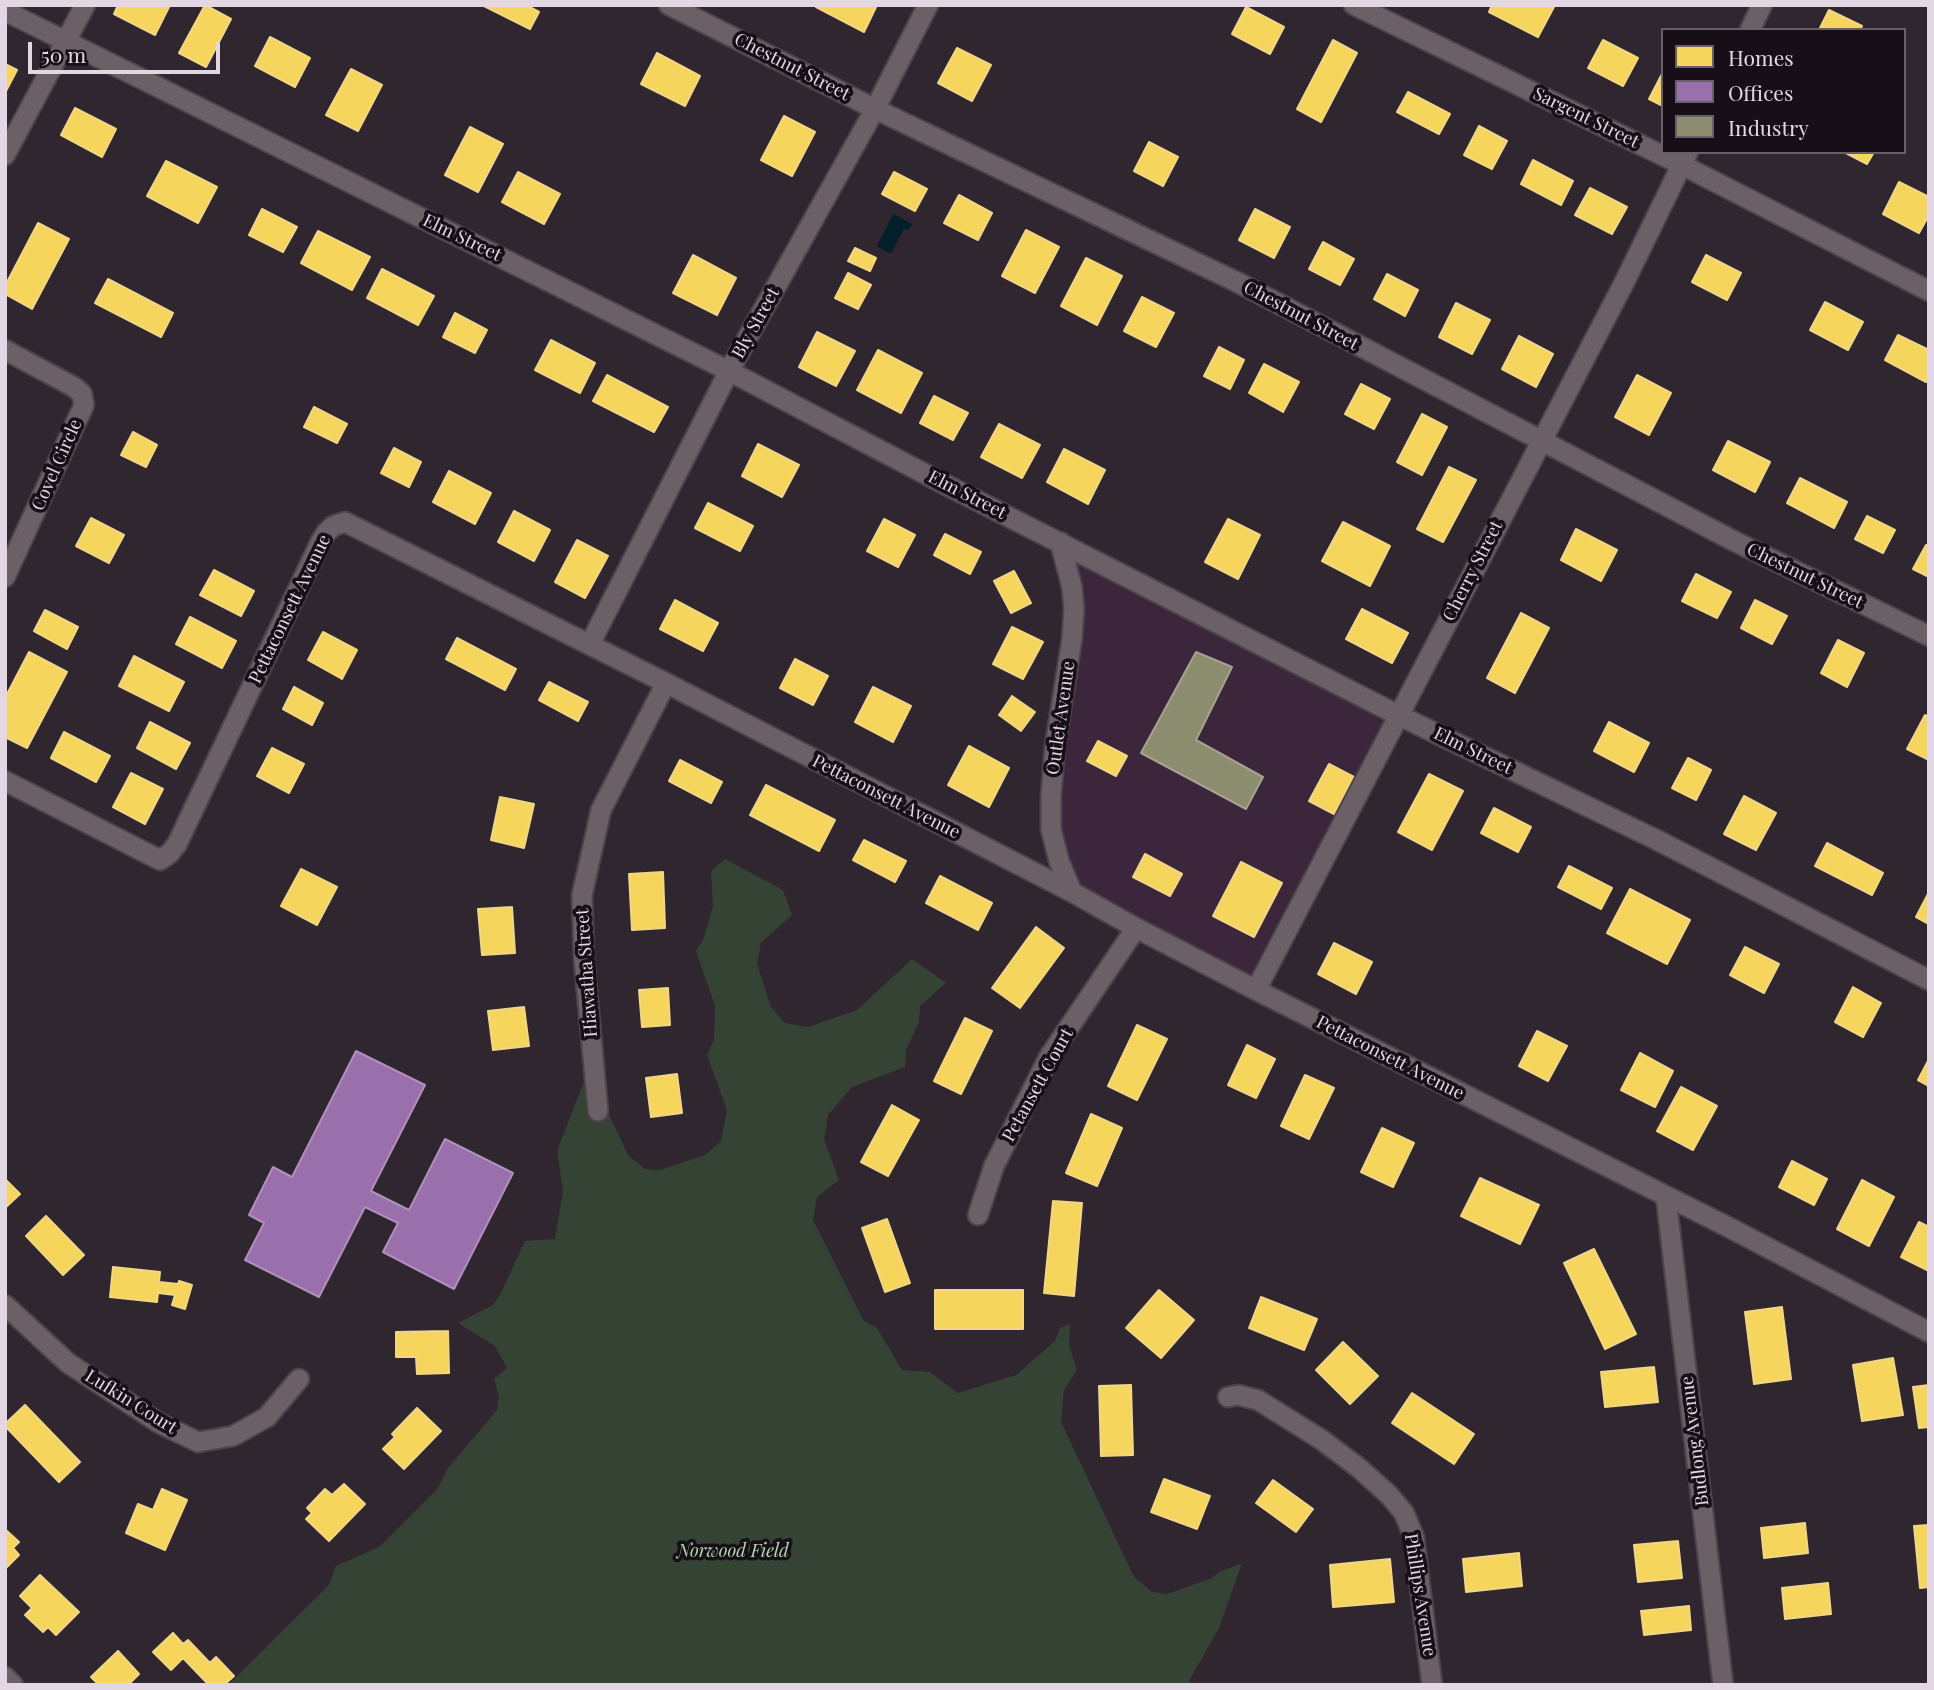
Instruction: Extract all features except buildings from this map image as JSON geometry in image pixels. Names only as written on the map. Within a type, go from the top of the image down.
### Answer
[{"type":"street","points":[[5,155],[85,5]]},
{"type":"street","name":"Chestnut Street","points":[[669,5],[875,108],[1239,283],[1734,541],[1929,636]]},
{"type":"street","name":"Bly Street","points":[[590,644],[729,371],[875,108],[928,5]]},
{"type":"street","name":"Sargent Street","points":[[1354,5],[1661,148]]},
{"type":"street","points":[[1751,28],[1762,5]]},
{"type":"street","name":"Elm Street","points":[[5,11],[729,371],[1398,715],[1657,840],[1929,980]]},
{"type":"street","name":"Sargent Street","points":[[1685,159],[1929,291]]},
{"type":"street","name":"Cherry Street","points":[[1256,990],[1624,283],[1685,159]]},
{"type":"street","name":"Covel Circle","points":[[5,351],[74,387],[82,394],[84,405],[5,578]]},
{"type":"street","name":"Pettaconsett Avenue","points":[[5,781],[160,860],[170,853],[177,844],[321,541],[333,526],[345,522],[590,644],[1072,892],[1136,929],[1732,1229],[1929,1332]]},
{"type":"street","name":"Outlet Avenue","points":[[1059,542],[1072,587],[1073,609],[1072,639],[1055,746],[1051,829],[1059,861],[1072,892]]},
{"type":"street","name":"Hiawatha Street","points":[[598,1111],[584,959],[582,895],[601,810],[666,683]]},
{"type":"street","name":"Petansett Court","points":[[978,1215],[994,1166],[1049,1058],[1136,929]]},
{"type":"street","name":"Budlong Avenue","points":[[1666,1197],[1723,1685]]},
{"type":"street","name":"Lufkin Court","points":[[5,1305],[68,1363],[159,1423],[198,1442],[233,1436],[267,1417],[299,1379]]},
{"type":"street","name":"Phillips Avenue","points":[[1228,1397],[1238,1395],[1258,1401],[1322,1440],[1359,1468],[1389,1495],[1404,1513],[1414,1536],[1432,1685]]},
{"type":"street","points":[[5,1677],[13,1685]]},
{"type":"shaded area","points":[[1065,553],[1396,717],[1259,990],[1074,898],[1051,804],[1074,628]]},
{"type":"green space","name":"Norwood Field","points":[[725,859],[783,890],[792,915],[761,943],[757,964],[771,1007],[785,1023],[808,1027],[857,1010],[912,959],[946,983],[920,1006],[919,1022],[906,1050],[905,1067],[852,1087],[828,1115],[824,1139],[839,1180],[817,1197],[813,1220],[863,1320],[877,1328],[902,1370],[930,1372],[958,1393],[1016,1375],[1055,1341],[1060,1328],[1070,1324],[1069,1345],[1077,1370],[1064,1390],[1061,1422],[1134,1577],[1152,1592],[1167,1594],[1212,1578],[1219,1572],[1242,1563],[1219,1628],[1189,1681],[1192,1685],[228,1685],[329,1585],[336,1566],[379,1547],[438,1488],[448,1468],[497,1410],[499,1397],[494,1379],[507,1368],[495,1346],[458,1323],[493,1305],[525,1241],[555,1239],[563,1191],[557,1151],[583,1084],[596,1087],[628,1155],[645,1169],[660,1170],[705,1155],[721,1141],[727,1110],[707,1055],[714,1040],[715,1006],[696,951],[703,940],[713,906],[711,871]]},
{"type":"water","points":[[893,214],[912,224],[909,230],[904,229],[891,254],[877,246]]}]
